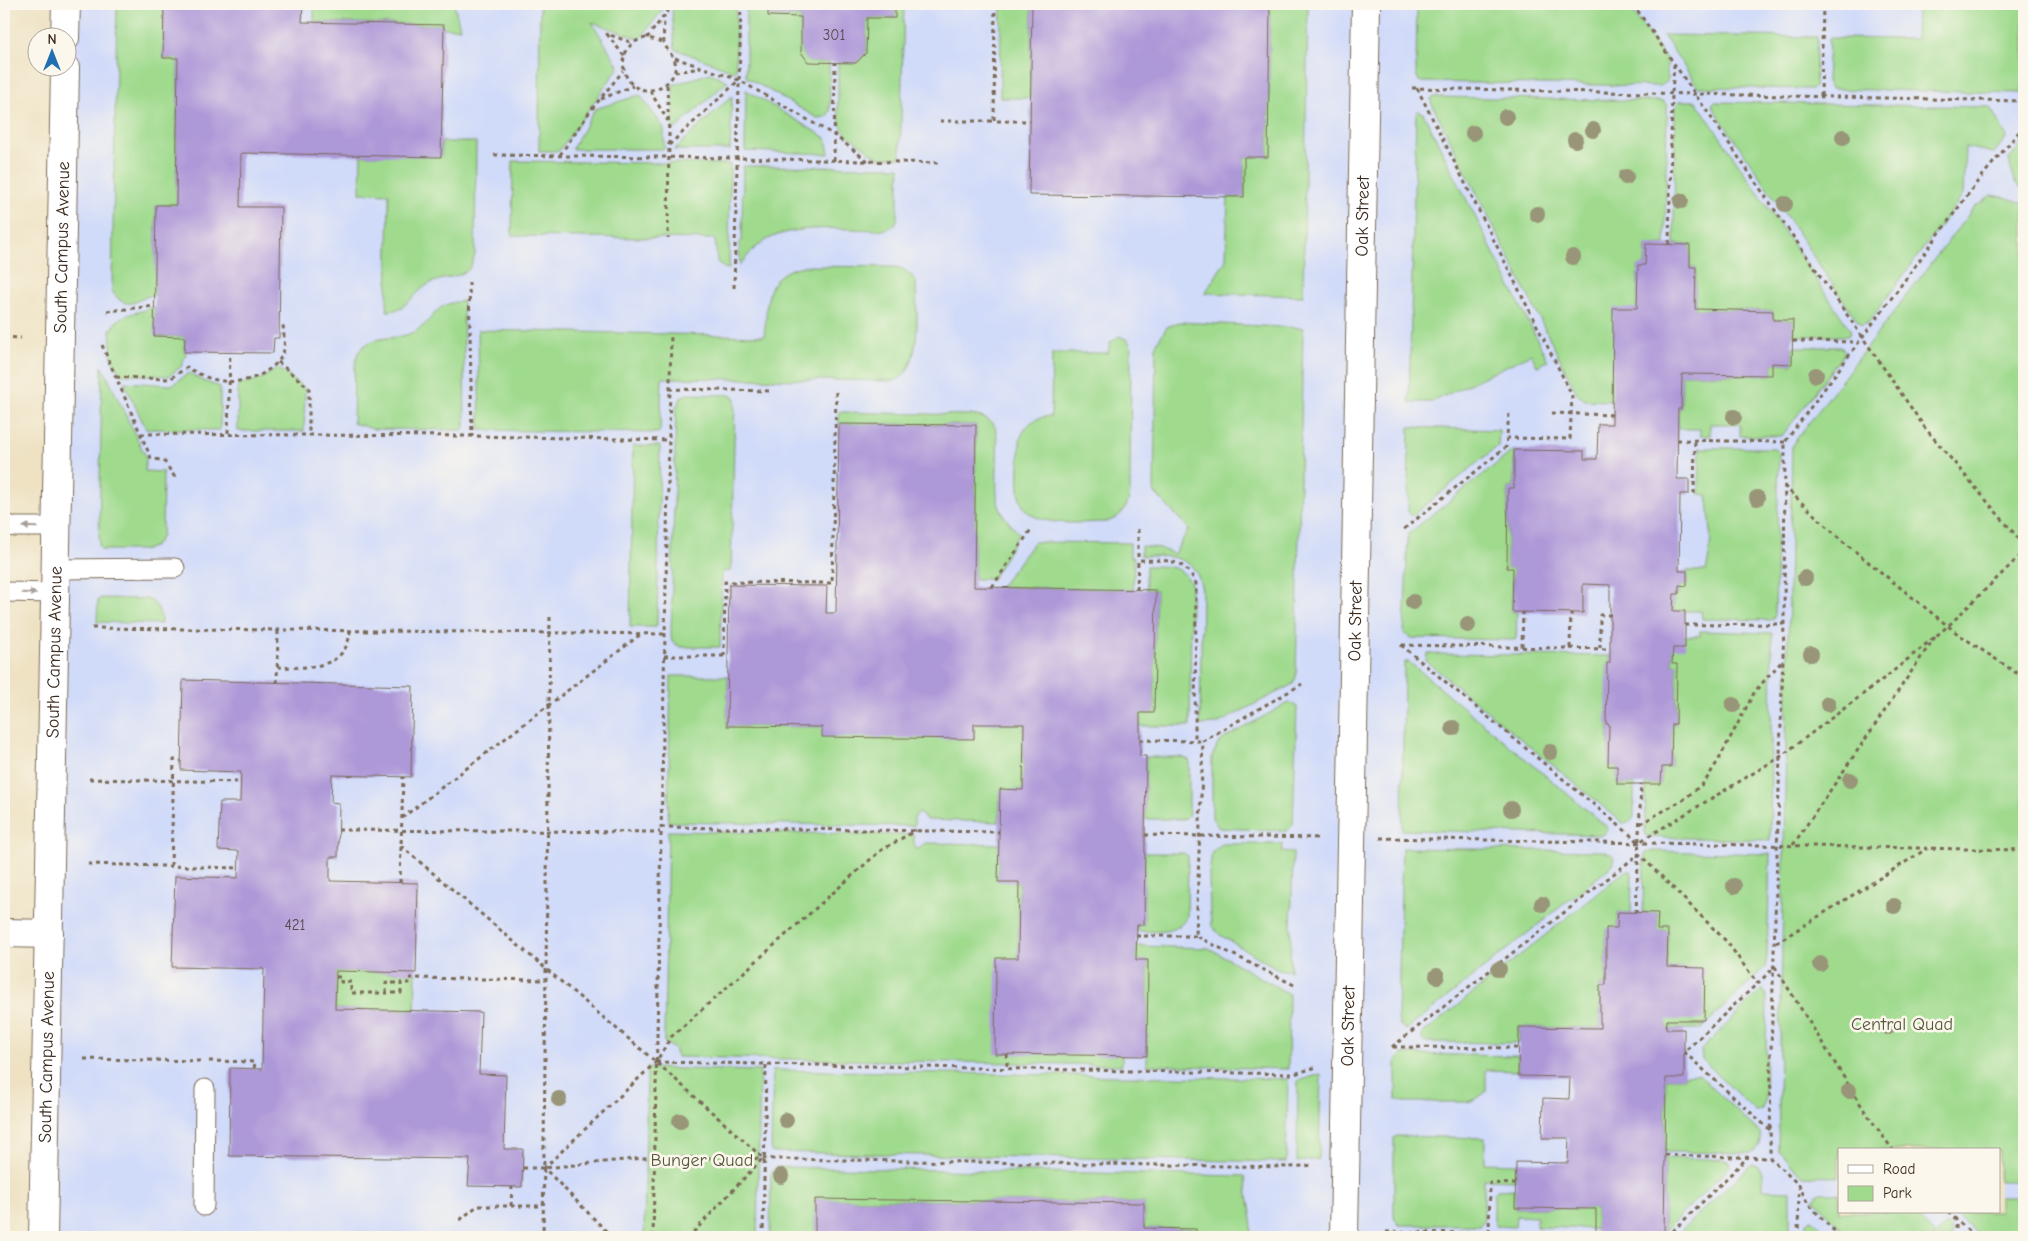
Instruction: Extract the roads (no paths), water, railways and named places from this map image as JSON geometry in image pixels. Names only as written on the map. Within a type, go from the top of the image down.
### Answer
[{"type":"street","points":[[65,28],[66,4]]},
{"type":"street","name":"Oak Street","points":[[1344,1237],[1366,4]]},
{"type":"street","name":"South Campus Avenue","points":[[43,1237],[65,78]]},
{"type":"street","points":[[4,933],[49,934]]},
{"type":"lane","points":[[4,523],[14,527],[56,527]]},
{"type":"lane","points":[[4,592],[55,581],[175,568]]},
{"type":"lane","points":[[204,1206],[205,1089]]},
{"type":"park label","name":"Central Quad","points":[[1902,1024]]},
{"type":"park label","name":"Bunger Quad","points":[[702,1160]]}]
